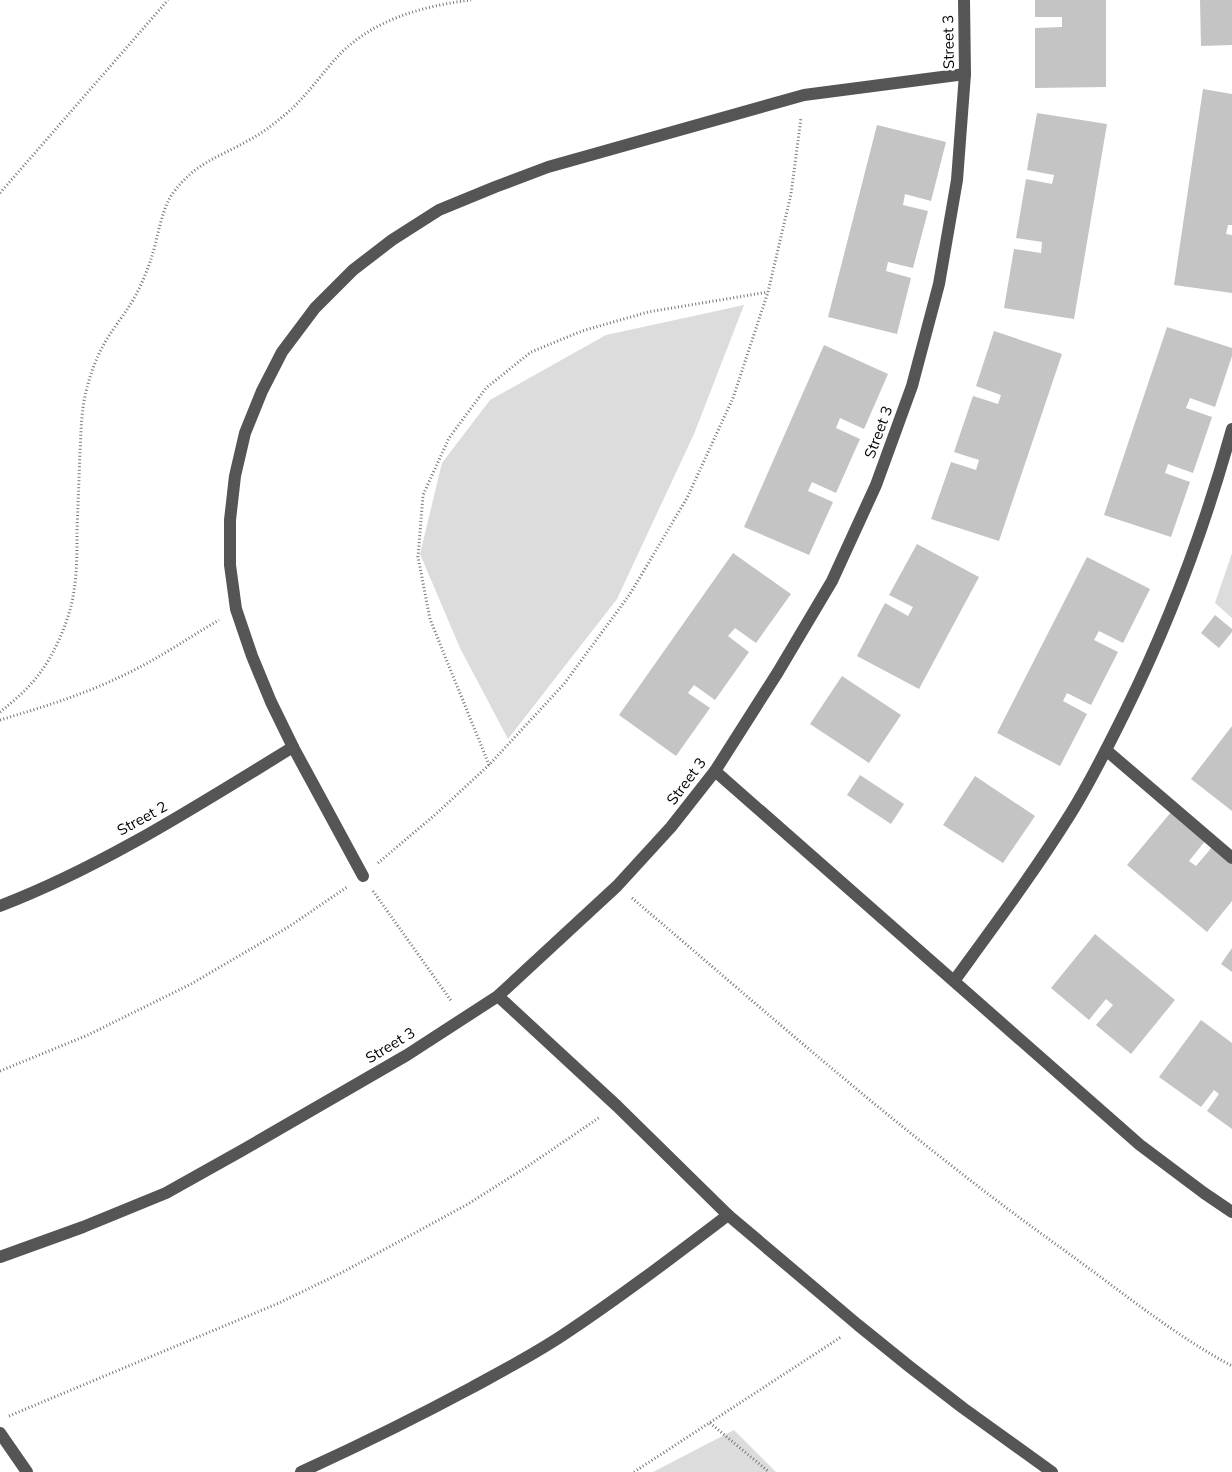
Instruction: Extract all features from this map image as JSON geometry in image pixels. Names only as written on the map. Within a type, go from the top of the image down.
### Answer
[{"type":"street","name":"Street 3","points":[[0,1258],[166,1193],[241,1152],[407,1055],[498,996],[618,886],[671,827],[715,771],[778,672],[832,581],[876,485],[912,386],[939,284],[957,180],[965,74],[964,0]]},
{"type":"street","points":[[363,876],[293,747],[259,675],[236,609],[230,565],[230,520],[235,476],[246,433],[262,392],[282,352],[315,308],[353,270],[392,240],[439,210],[548,167],[804,95],[965,74]]},
{"type":"street","points":[[954,981],[1031,875],[1072,812],[1106,750],[1151,659],[1189,566],[1221,470],[1232,429]]},
{"type":"street","name":"Street 2","points":[[0,906],[33,893],[98,861],[177,818],[293,747]]},
{"type":"street","points":[[1106,750],[1232,858]]},
{"type":"street","points":[[715,771],[1140,1145],[1232,1212]]},
{"type":"street","points":[[498,996],[617,1106],[728,1215],[858,1325],[964,1408],[1052,1472]]},
{"type":"street","points":[[301,1472],[429,1410],[562,1336],[728,1215]]},
{"type":"street","points":[[0,1433],[27,1472]]},
{"type":"path","points":[[0,194],[168,0]]},
{"type":"path","points":[[0,712],[40,673],[59,641],[71,605],[76,568],[81,420],[84,400],[96,361],[105,342],[132,302],[142,281],[171,196],[182,181],[196,168],[212,158],[250,140],[288,112],[305,96],[341,54],[365,33],[393,18],[423,8],[471,0]]},
{"type":"path","points":[[0,1071],[88,1035],[191,984],[290,926],[363,876],[437,813],[489,765],[564,684],[630,594],[687,498],[733,398],[768,292],[791,194],[804,95]]},
{"type":"path","points":[[489,765],[430,618],[418,557],[423,495],[449,438],[486,388],[531,352],[582,331],[648,312],[768,292]]},
{"type":"path","points":[[0,720],[80,694],[126,675],[236,609]]},
{"type":"path","points":[[363,876],[464,1018]]},
{"type":"path","points":[[618,886],[951,1166],[1181,1336],[1232,1366]]},
{"type":"path","points":[[0,1419],[279,1303],[343,1272],[406,1239],[475,1199],[617,1106]]},
{"type":"path","points":[[634,1472],[858,1325]]},
{"type":"path","points":[[710,1423],[769,1472]]},
{"type":"shaded area","points":[[744,305],[694,434],[617,599],[508,739],[460,648],[420,554],[442,463],[490,400],[606,335]]},
{"type":"shaded area","points":[[1232,553],[1232,618],[1215,603]]},
{"type":"shaded area","points":[[734,1430],[776,1472],[653,1472]]},
{"type":"building","points":[[1035,0],[1106,0],[1106,87],[1035,88],[1035,28],[1062,27],[1062,17],[1035,17]]},
{"type":"building","points":[[1200,0],[1232,0],[1232,45],[1201,46]]},
{"type":"building","points":[[1203,89],[1232,94],[1232,225],[1228,225],[1226,234],[1232,235],[1232,293],[1174,285]]},
{"type":"building","points":[[1037,113],[1107,124],[1074,319],[1004,308],[1014,249],[1041,253],[1042,242],[1016,238],[1026,179],[1052,184],[1054,175],[1027,170]]},
{"type":"building","points":[[877,125],[946,142],[931,201],[905,194],[903,205],[928,211],[913,268],[888,262],[886,271],[911,278],[897,334],[828,317]]},
{"type":"building","points":[[1167,327],[1232,348],[1232,356],[1215,407],[1190,398],[1186,408],[1212,417],[1193,473],[1168,464],[1165,473],[1190,482],[1171,537],[1104,515]]},
{"type":"building","points":[[994,331],[1062,354],[999,541],[931,519],[951,462],[976,470],[979,460],[954,452],[973,396],[998,404],[1001,395],[976,386]]},
{"type":"building","points":[[824,345],[888,374],[864,429],[840,418],[836,428],[860,439],[836,493],[812,482],[808,491],[833,502],[809,555],[744,527]]},
{"type":"building","points":[[917,544],[979,577],[919,689],[857,656],[885,603],[908,616],[913,607],[889,595]]},
{"type":"building","points":[[733,553],[791,594],[756,643],[735,628],[728,636],[749,652],[715,700],[694,685],[688,693],[710,708],[676,756],[619,715]]},
{"type":"building","points":[[1087,557],[1150,589],[1123,643],[1099,631],[1094,640],[1118,652],[1091,705],[1067,693],[1063,701],[1087,714],[1060,766],[997,733]]},
{"type":"building","points":[[1215,615],[1232,629],[1232,632],[1219,648],[1201,633]]},
{"type":"building","points":[[842,676],[901,715],[869,763],[810,724]]},
{"type":"building","points":[[1232,726],[1232,811],[1191,779]]},
{"type":"building","points":[[860,775],[904,804],[891,824],[847,795]]},
{"type":"building","points":[[975,776],[1035,816],[1003,863],[943,825]]},
{"type":"building","points":[[1172,811],[1206,840],[1189,861],[1196,866],[1213,846],[1232,861],[1232,901],[1207,932],[1127,865]]},
{"type":"building","points":[[1095,934],[1175,1000],[1131,1054],[1096,1025],[1113,1005],[1106,999],[1089,1020],[1051,988]]},
{"type":"building","points":[[1232,948],[1232,972],[1221,964]]},
{"type":"building","points":[[1201,1020],[1232,1043],[1232,1129],[1207,1111],[1219,1094],[1214,1090],[1201,1107],[1159,1077]]}]
